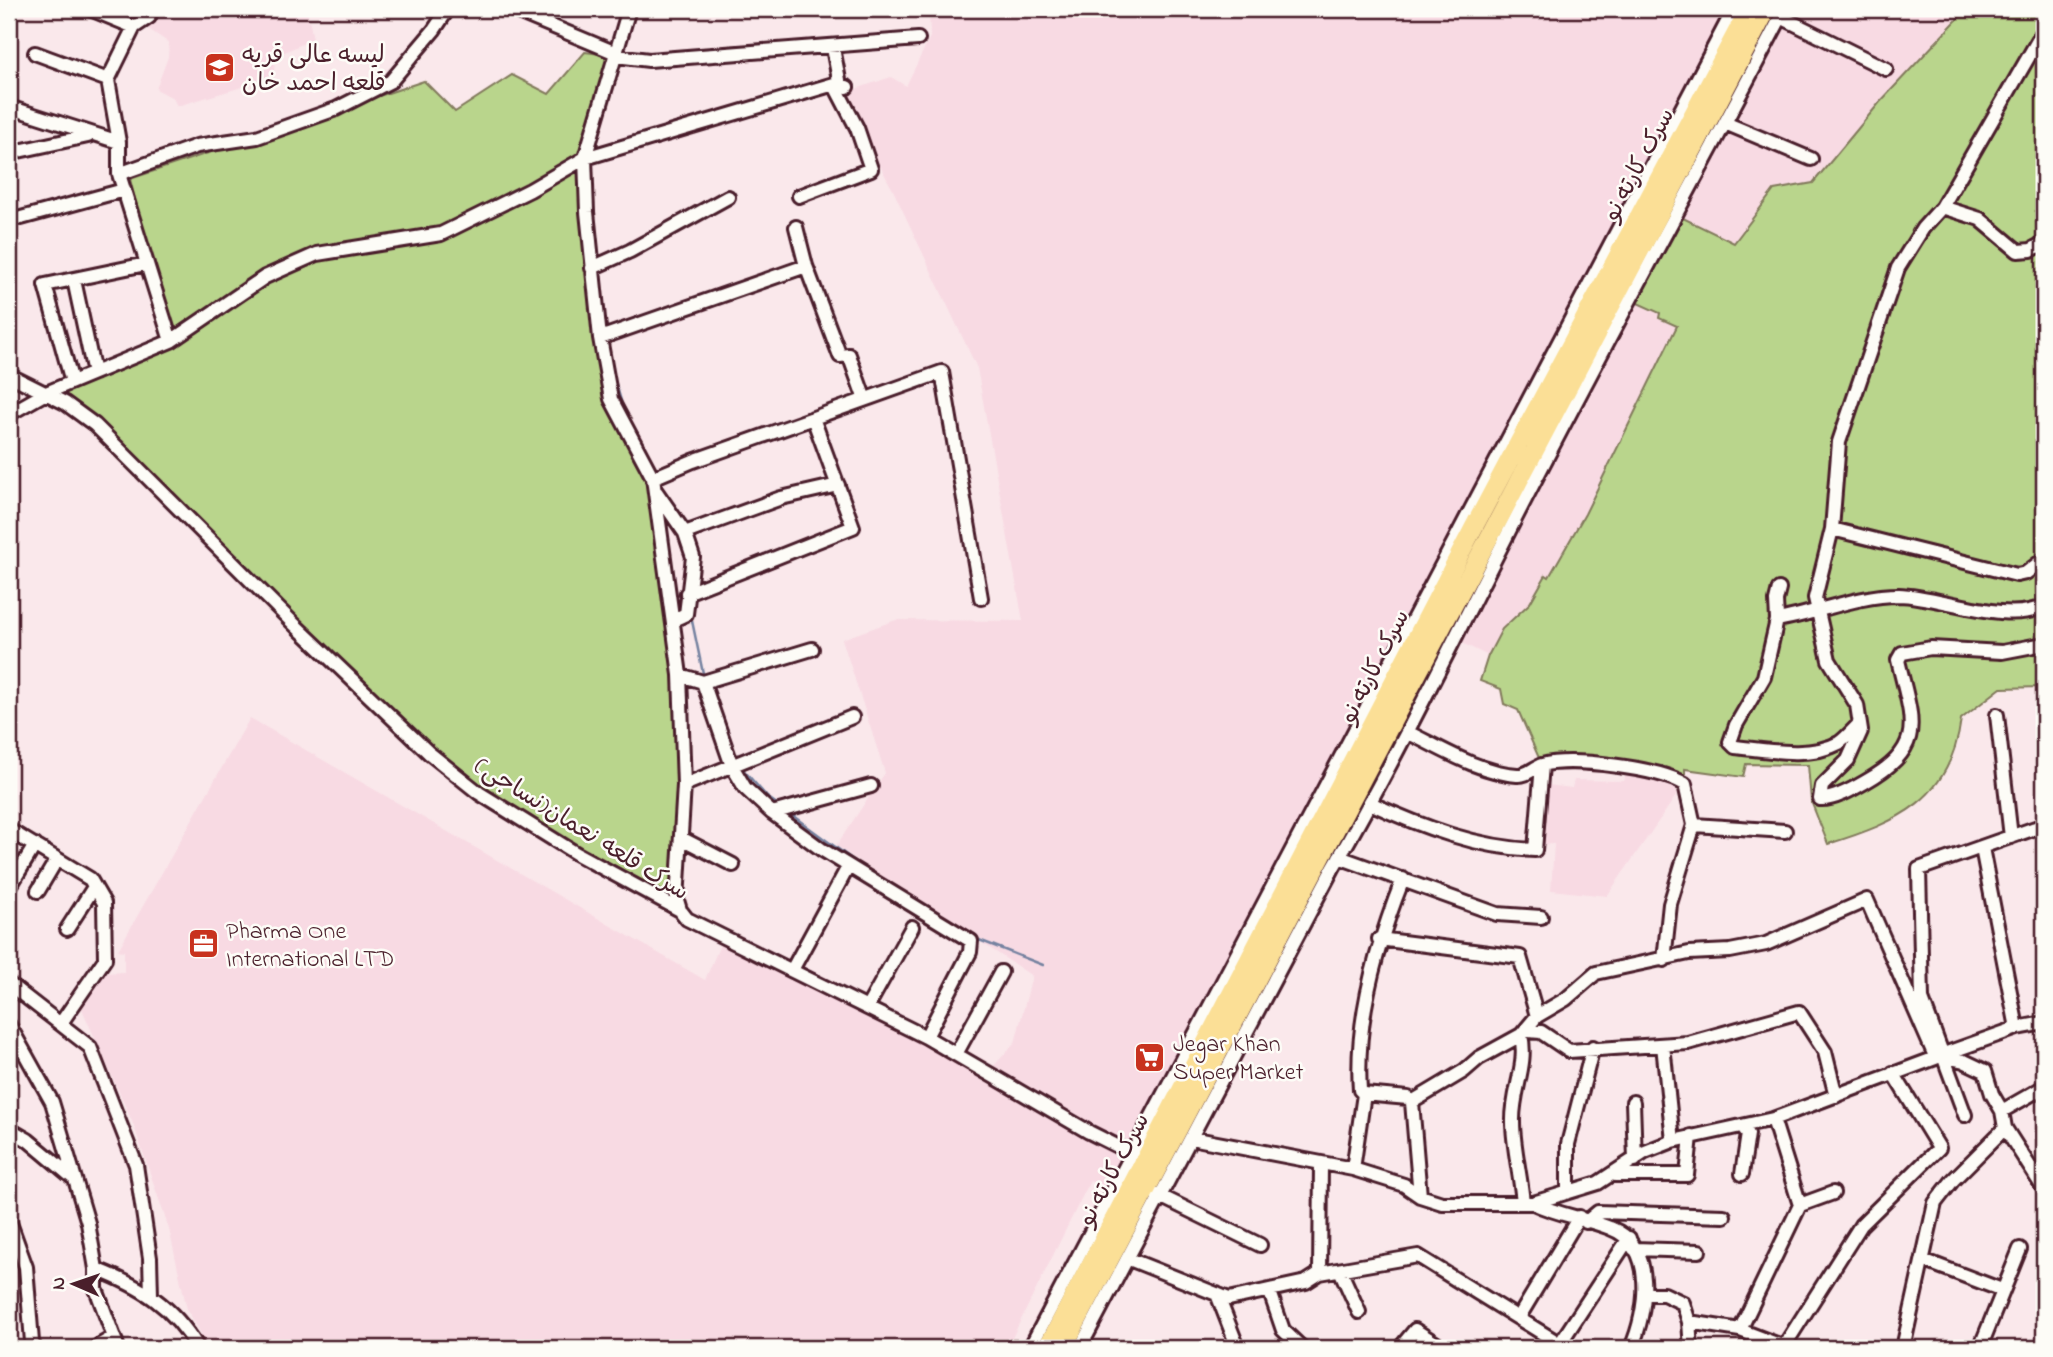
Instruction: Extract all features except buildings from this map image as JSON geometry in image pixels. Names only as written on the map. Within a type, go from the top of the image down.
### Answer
[{"type":"highway","name":"سرک کارته نو","points":[[1047,1348],[1139,1157],[1183,1123],[1476,523],[1593,323],[1749,9]]},
{"type":"highway","points":[[1063,1348],[1154,1193],[1183,1123],[1240,1030],[1593,323],[1778,11]]},
{"type":"street","points":[[90,9],[134,27]]},
{"type":"street","points":[[152,9],[149,18],[134,27],[108,80],[119,142],[119,174],[171,341]]},
{"type":"street","points":[[119,174],[197,146],[257,138],[336,109],[391,81],[435,30],[448,9]]},
{"type":"street","points":[[519,9],[518,12],[616,55],[649,60],[918,39]]},
{"type":"street","points":[[629,9],[585,158],[592,268],[600,338],[611,399],[653,483],[685,533],[693,557],[686,614],[673,620]]},
{"type":"street","points":[[1030,1348],[1139,1157],[1734,9]]},
{"type":"street","points":[[1240,1030],[1370,803],[1505,538],[1725,123],[1778,11],[1886,69]]},
{"type":"street","points":[[2044,30],[1942,207],[1923,228],[1898,268],[1839,442],[1832,529],[1818,580],[1816,610],[1829,660],[1857,705],[1861,731],[1849,761],[1822,786],[1820,799],[1854,788],[1878,774],[1905,751],[1913,726],[1898,660],[1902,653],[1931,648],[2002,652],[2044,644]]},
{"type":"street","points":[[799,196],[871,169],[841,86],[833,47]]},
{"type":"street","points":[[35,53],[108,80]]},
{"type":"street","points":[[9,414],[46,393],[171,341],[265,277],[317,254],[441,234],[530,190],[585,158],[841,86]]},
{"type":"street","points":[[9,107],[92,136],[119,142]]},
{"type":"street","points":[[1725,123],[1811,159]]},
{"type":"street","points":[[9,153],[92,136]]},
{"type":"street","points":[[21,218],[124,190]]},
{"type":"street","points":[[592,268],[630,251],[728,197]]},
{"type":"street","points":[[1942,207],[1980,219],[2018,251],[2031,250],[2044,243]]},
{"type":"street","points":[[796,227],[806,266],[841,356],[849,355],[864,397]]},
{"type":"street","points":[[72,383],[45,285],[146,264]]},
{"type":"street","points":[[600,338],[806,266]]},
{"type":"street","points":[[74,280],[94,373]]},
{"type":"street","points":[[653,483],[864,397],[942,372],[981,597]]},
{"type":"street","name":"سرک قلعه نعمان(نساجی)","points":[[9,375],[46,393],[95,425],[296,626],[429,753],[480,793],[577,854],[680,910],[687,919],[926,1037],[1089,1132],[1139,1157]]},
{"type":"street","points":[[687,593],[853,527],[813,418]]},
{"type":"street","points":[[653,483],[680,675],[684,785],[677,900],[680,910]]},
{"type":"street","points":[[685,533],[781,498],[838,485]]},
{"type":"street","points":[[1832,529],[2017,575],[2026,573],[2044,559]]},
{"type":"street","points":[[1779,589],[1776,601],[1777,620],[1764,677],[1730,742],[1735,747],[1758,749],[1822,749],[1840,742],[1859,724]]},
{"type":"street","points":[[1777,620],[1897,595],[1924,597],[1989,610],[2019,612],[2044,606]]},
{"type":"street","points":[[680,675],[703,682],[812,649]]},
{"type":"street","points":[[703,682],[732,766],[745,788],[772,813],[848,867],[971,941],[970,952],[926,1037]]},
{"type":"street","points":[[1997,715],[2011,837]]},
{"type":"street","points":[[684,785],[778,744],[852,717]]},
{"type":"street","points":[[1407,732],[1473,765],[1521,775],[1542,765],[1602,763],[1674,777],[1685,784],[1694,825],[1670,904],[1664,960]]},
{"type":"street","points":[[1370,803],[1448,834],[1506,849],[1535,850],[1542,765]]},
{"type":"street","points":[[772,813],[871,786]]},
{"type":"street","points":[[1694,825],[1785,831]]},
{"type":"street","points":[[1940,1055],[1922,999],[1919,869],[2044,825]]},
{"type":"street","points":[[9,830],[90,879],[104,903],[106,959],[61,1023]]},
{"type":"street","points":[[681,838],[733,865]]},
{"type":"street","points":[[9,888],[35,845]]},
{"type":"street","points":[[1982,848],[2017,1028]]},
{"type":"street","points":[[1339,857],[1497,914],[1541,917]]},
{"type":"street","points":[[38,891],[57,859]]},
{"type":"street","points":[[792,970],[848,867]]},
{"type":"street","points":[[1403,879],[1379,939],[1359,1071],[1360,1090],[1364,1094],[1408,1098],[1412,1102],[1420,1196]]},
{"type":"street","points":[[67,929],[94,887]]},
{"type":"street","points":[[1528,1203],[1513,1124],[1514,1097],[1525,1053],[1525,1033],[1536,1016],[1566,999],[1596,973],[1689,953],[1730,951],[1766,944],[1867,900],[1940,1055],[1965,1115]]},
{"type":"street","points":[[867,1008],[912,927]]},
{"type":"street","points":[[1379,939],[1520,957],[1536,1016]]},
{"type":"street","points":[[956,1055],[1001,972]]},
{"type":"street","points":[[9,984],[90,1047],[136,1165],[150,1258],[151,1295]]},
{"type":"street","points":[[1412,1102],[1464,1071],[1479,1058],[1525,1033],[1541,1032],[1569,1051],[1594,1047],[1663,1045],[1688,1043],[1799,1012],[1825,1052],[1836,1096]]},
{"type":"street","points":[[1183,1123],[1321,1164],[1353,1169],[1404,1185],[1420,1196],[1442,1203],[1528,1203],[1598,1183],[1672,1141],[1773,1119],[1940,1055],[2017,1028],[2044,1023]]},
{"type":"street","points":[[9,1025],[52,1102],[72,1177],[88,1223],[96,1269],[96,1289],[115,1343],[95,1348]]},
{"type":"street","points":[[1663,1045],[1672,1141]]},
{"type":"street","points":[[1568,1191],[1568,1144],[1594,1047]]},
{"type":"street","points":[[1940,1055],[1964,1061],[1985,1071],[1992,1094],[2002,1111],[2005,1128],[2043,1184]]},
{"type":"street","points":[[1689,1322],[1740,1330],[1785,1348],[1861,1226],[1939,1148],[1893,1073]]},
{"type":"street","points":[[2002,1111],[2044,1087]]},
{"type":"street","points":[[1353,1169],[1364,1094]]},
{"type":"street","points":[[1633,1102],[1635,1160]]},
{"type":"street","points":[[1740,1330],[1800,1205],[1773,1119]]},
{"type":"street","points":[[1742,1126],[1748,1133],[1742,1174]]},
{"type":"street","points":[[1903,1348],[1935,1203],[1953,1180],[2005,1128]]},
{"type":"street","points":[[10,1131],[72,1177]]},
{"type":"street","points":[[1614,1175],[1687,1175],[1691,1136]]},
{"type":"street","points":[[1320,1273],[1321,1164]]},
{"type":"street","points":[[1080,1348],[1129,1259],[1154,1193],[1260,1245]]},
{"type":"street","points":[[1800,1205],[1833,1194]]},
{"type":"street","points":[[1528,1203],[1611,1228],[1632,1244],[1645,1269],[1644,1294],[1631,1348]]},
{"type":"street","points":[[1519,1317],[1582,1220],[1598,1212],[1724,1216]]},
{"type":"street","points":[[9,1220],[26,1267],[29,1346]]},
{"type":"street","points":[[1129,1259],[1229,1299],[1306,1282],[1320,1273],[1418,1256],[1519,1317],[1558,1346],[1632,1244]]},
{"type":"street","points":[[1632,1244],[1699,1251]]},
{"type":"street","points":[[1980,1348],[2020,1249]]},
{"type":"street","points":[[1923,1259],[2002,1290]]},
{"type":"street","points":[[96,1269],[151,1295],[182,1321],[198,1348]]},
{"type":"street","points":[[1340,1270],[1359,1312]]},
{"type":"street","points":[[1270,1292],[1281,1327],[1302,1348]]},
{"type":"street","points":[[1217,1294],[1238,1348]]},
{"type":"street","points":[[1644,1294],[1664,1294],[1683,1303],[1689,1322],[1691,1348]]},
{"type":"street","points":[[1400,1348],[1415,1330],[1443,1348]]},
{"type":"shaded area","name":"لیسه عالی قریه قلعه احمد خان","points":[[142,9],[307,9],[313,39],[276,56],[273,78],[177,106],[173,98],[156,89],[168,57],[169,43],[137,21]]},
{"type":"shaded area","points":[[929,9],[1734,9],[1113,1192],[1090,1181],[1007,1348],[209,1348],[187,1309],[169,1229],[134,1126],[82,1009],[104,973],[124,972],[124,951],[118,950],[250,718],[705,980],[723,938],[987,1073],[1015,1043],[1032,976],[836,846],[885,773],[842,639],[896,620],[1023,621],[977,368],[893,190],[841,94],[891,77],[906,86],[930,37]]},
{"type":"shaded area","points":[[1785,9],[1967,9],[1880,102],[1813,183],[1774,191],[1734,243],[1675,214]]},
{"type":"shaded area","points":[[1631,300],[1661,313],[1659,317],[1677,326],[1586,514],[1549,577],[1546,576],[1530,603],[1502,629],[1488,656],[1456,640]]},
{"type":"shaded area","points":[[1626,774],[1672,785],[1678,793],[1607,896],[1551,890],[1554,844],[1538,845],[1547,785],[1572,788],[1574,780],[1624,781]]},
{"type":"green space","points":[[1967,9],[2044,9],[2044,687],[2001,688],[1961,719],[1955,747],[1946,770],[1917,804],[1877,827],[1828,844],[1811,801],[1808,765],[1746,764],[1743,777],[1685,769],[1685,784],[1602,763],[1542,765],[1518,710],[1504,704],[1501,689],[1480,681],[1488,656],[1502,629],[1530,603],[1546,575],[1549,577],[1585,514],[1677,326],[1659,318],[1660,313],[1631,300],[1675,214],[1734,243],[1774,190],[1813,183],[1880,102]]},
{"type":"green space","points":[[585,52],[616,56],[585,158],[611,399],[653,478],[680,675],[680,910],[479,793],[95,425],[46,393],[170,341],[130,179],[424,81],[455,112],[512,75],[549,94]]},
{"type":"waterway","points":[[616,384],[625,414]]},
{"type":"waterway","points":[[691,616],[704,678]]},
{"type":"waterway","points":[[741,767],[767,797],[781,807]]},
{"type":"waterway","points":[[789,813],[871,873]]},
{"type":"waterway","points":[[974,938],[1043,965]]},
{"type":"place","name":"لیسه عالی قریه قلعه احمد خان","points":[[219,68]]},
{"type":"place","name":"Pharma One International LTD","points":[[203,944]]},
{"type":"place","name":"Jegar Khan Super Market","points":[[1150,1057]]}]
